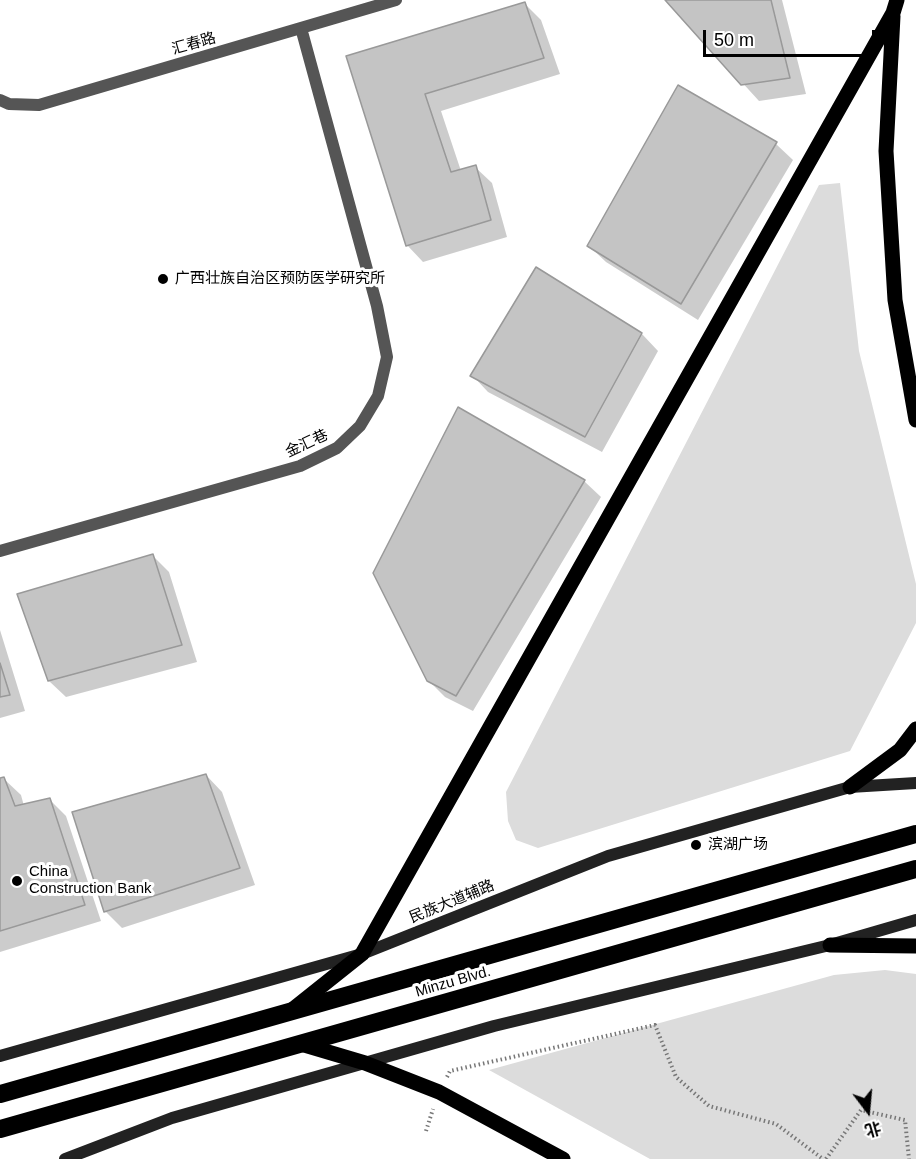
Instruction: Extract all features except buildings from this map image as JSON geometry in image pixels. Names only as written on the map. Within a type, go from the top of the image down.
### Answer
[{"type":"highway","name":"Minzu Blvd.","points":[[0,1094],[916,834]]},
{"type":"highway","name":"Minzu Blvd.","points":[[0,1129],[916,869]]},
{"type":"main road","points":[[895,6],[886,151],[895,300],[916,420]]},
{"type":"main road","points":[[289,1012],[362,954],[895,6]]},
{"type":"main road","points":[[850,787],[900,750],[916,729]]},
{"type":"main road","points":[[830,945],[916,946]]},
{"type":"main road","points":[[301,1044],[365,1063],[439,1092],[563,1159]]},
{"type":"street","name":"汇春路","points":[[0,100],[9,104],[39,105],[396,0]]},
{"type":"street","name":"金汇巷","points":[[0,551],[300,466],[337,448],[360,426],[378,396],[387,357],[378,306],[300,28]]},
{"type":"street","name":"民族大道辅路","points":[[0,1056],[362,954],[608,856],[850,787],[916,783]]},
{"type":"street","points":[[65,1159],[79,1157],[172,1118],[494,1026],[830,945],[916,920]]},
{"type":"path","points":[[426,1131],[439,1092],[450,1071],[655,1025],[676,1077],[709,1106],[776,1124],[824,1159],[861,1110],[905,1119],[909,1159]]},
{"type":"shaded area","points":[[840,183],[859,351],[916,584],[916,623],[850,751],[538,848],[516,840],[508,821],[506,792],[819,185]]},
{"type":"shaded area","points":[[885,970],[916,974],[916,1159],[650,1159],[489,1070],[834,975]]},
{"type":"place","name":"广西壮族自治区预防医学研究所","points":[[163,279]]},
{"type":"place","name":"滨湖广场","points":[[696,845]]},
{"type":"place","name":"China Construction Bank","points":[[17,881]]}]
